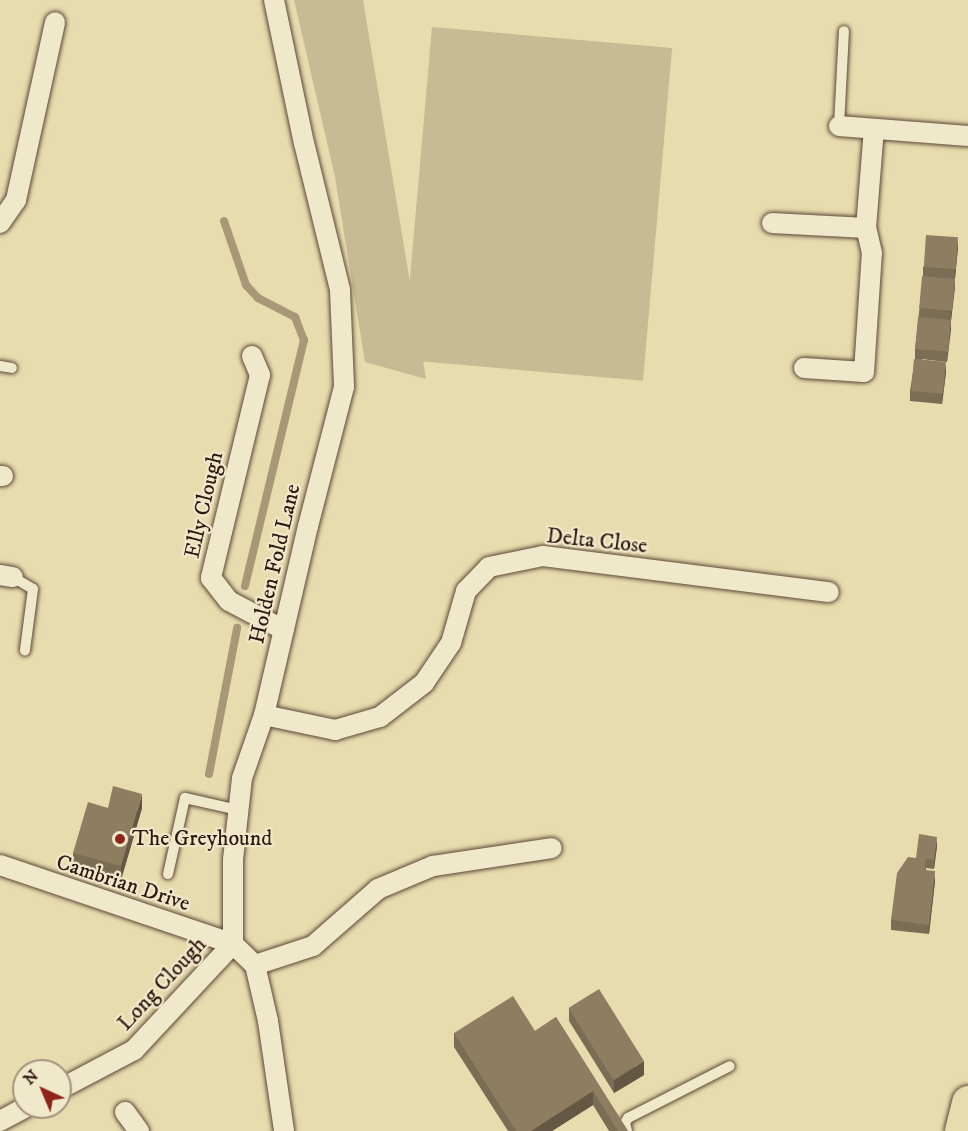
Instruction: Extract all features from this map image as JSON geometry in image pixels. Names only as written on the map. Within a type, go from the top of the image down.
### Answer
[{"type":"main road","points":[[961,1131],[968,1102]]},
{"type":"street","name":"Holden Fold Lane","points":[[233,944],[233,859],[242,778],[264,715],[344,387],[340,290],[304,143],[274,0]]},
{"type":"street","points":[[0,223],[16,200],[55,22]]},
{"type":"street","points":[[839,126],[968,136]]},
{"type":"street","points":[[804,368],[864,372],[872,253],[866,228],[874,129]]},
{"type":"street","points":[[772,223],[866,228]]},
{"type":"street","name":"Elly Clough","points":[[252,356],[260,375],[211,578],[229,601],[284,630]]},
{"type":"street","name":"Delta Close","points":[[264,715],[335,730],[380,717],[424,683],[451,643],[466,591],[489,567],[543,556],[829,592]]},
{"type":"street","points":[[255,965],[313,946],[378,889],[433,866],[552,848]]},
{"type":"street","name":"Cambrian Drive","points":[[0,865],[233,944]]},
{"type":"street","points":[[233,944],[255,965],[268,1021],[284,1131]]},
{"type":"street","name":"Long Clough","points":[[72,1083],[134,1050],[233,944]]},
{"type":"street","points":[[125,1112],[140,1131]]},
{"type":"lane","points":[[839,126],[844,31]]},
{"type":"lane","points":[[0,366],[12,368]]},
{"type":"lane","points":[[7,576],[33,589],[25,650]]},
{"type":"lane","points":[[168,874],[185,798],[238,810]]},
{"type":"lane","points":[[626,1127],[628,1118],[730,1066]]},
{"type":"lane","points":[[617,1114],[626,1127]]},
{"type":"shaded area","points":[[294,0],[363,0],[426,379],[365,362],[335,177]]},
{"type":"shaded area","points":[[432,27],[672,48],[643,381],[403,360]]},
{"type":"building","points":[[926,235],[958,237],[956,269],[924,267]]},
{"type":"building","points":[[922,276],[955,279],[952,311],[919,308]]},
{"type":"building","points":[[918,317],[951,320],[948,352],[915,349]]},
{"type":"building","points":[[914,359],[946,362],[943,394],[911,391]]},
{"type":"building","points":[[113,786],[142,794],[121,866],[73,853],[88,802],[108,808]]},
{"type":"building","points":[[919,834],[937,837],[934,860],[926,859],[925,870],[935,871],[929,925],[891,920],[897,873],[908,857],[916,858]]},
{"type":"building","points":[[599,989],[644,1061],[614,1080],[568,1008]]},
{"type":"building","points":[[513,996],[535,1031],[556,1017],[628,1131],[618,1131],[593,1091],[531,1131],[516,1131],[454,1033]]},
{"type":"waterway","points":[[224,221],[246,285],[258,298],[295,317],[304,340],[245,586]]},
{"type":"waterway","points":[[209,774],[237,628]]},
{"type":"place","name":"The Greyhound","points":[[120,839]]}]
